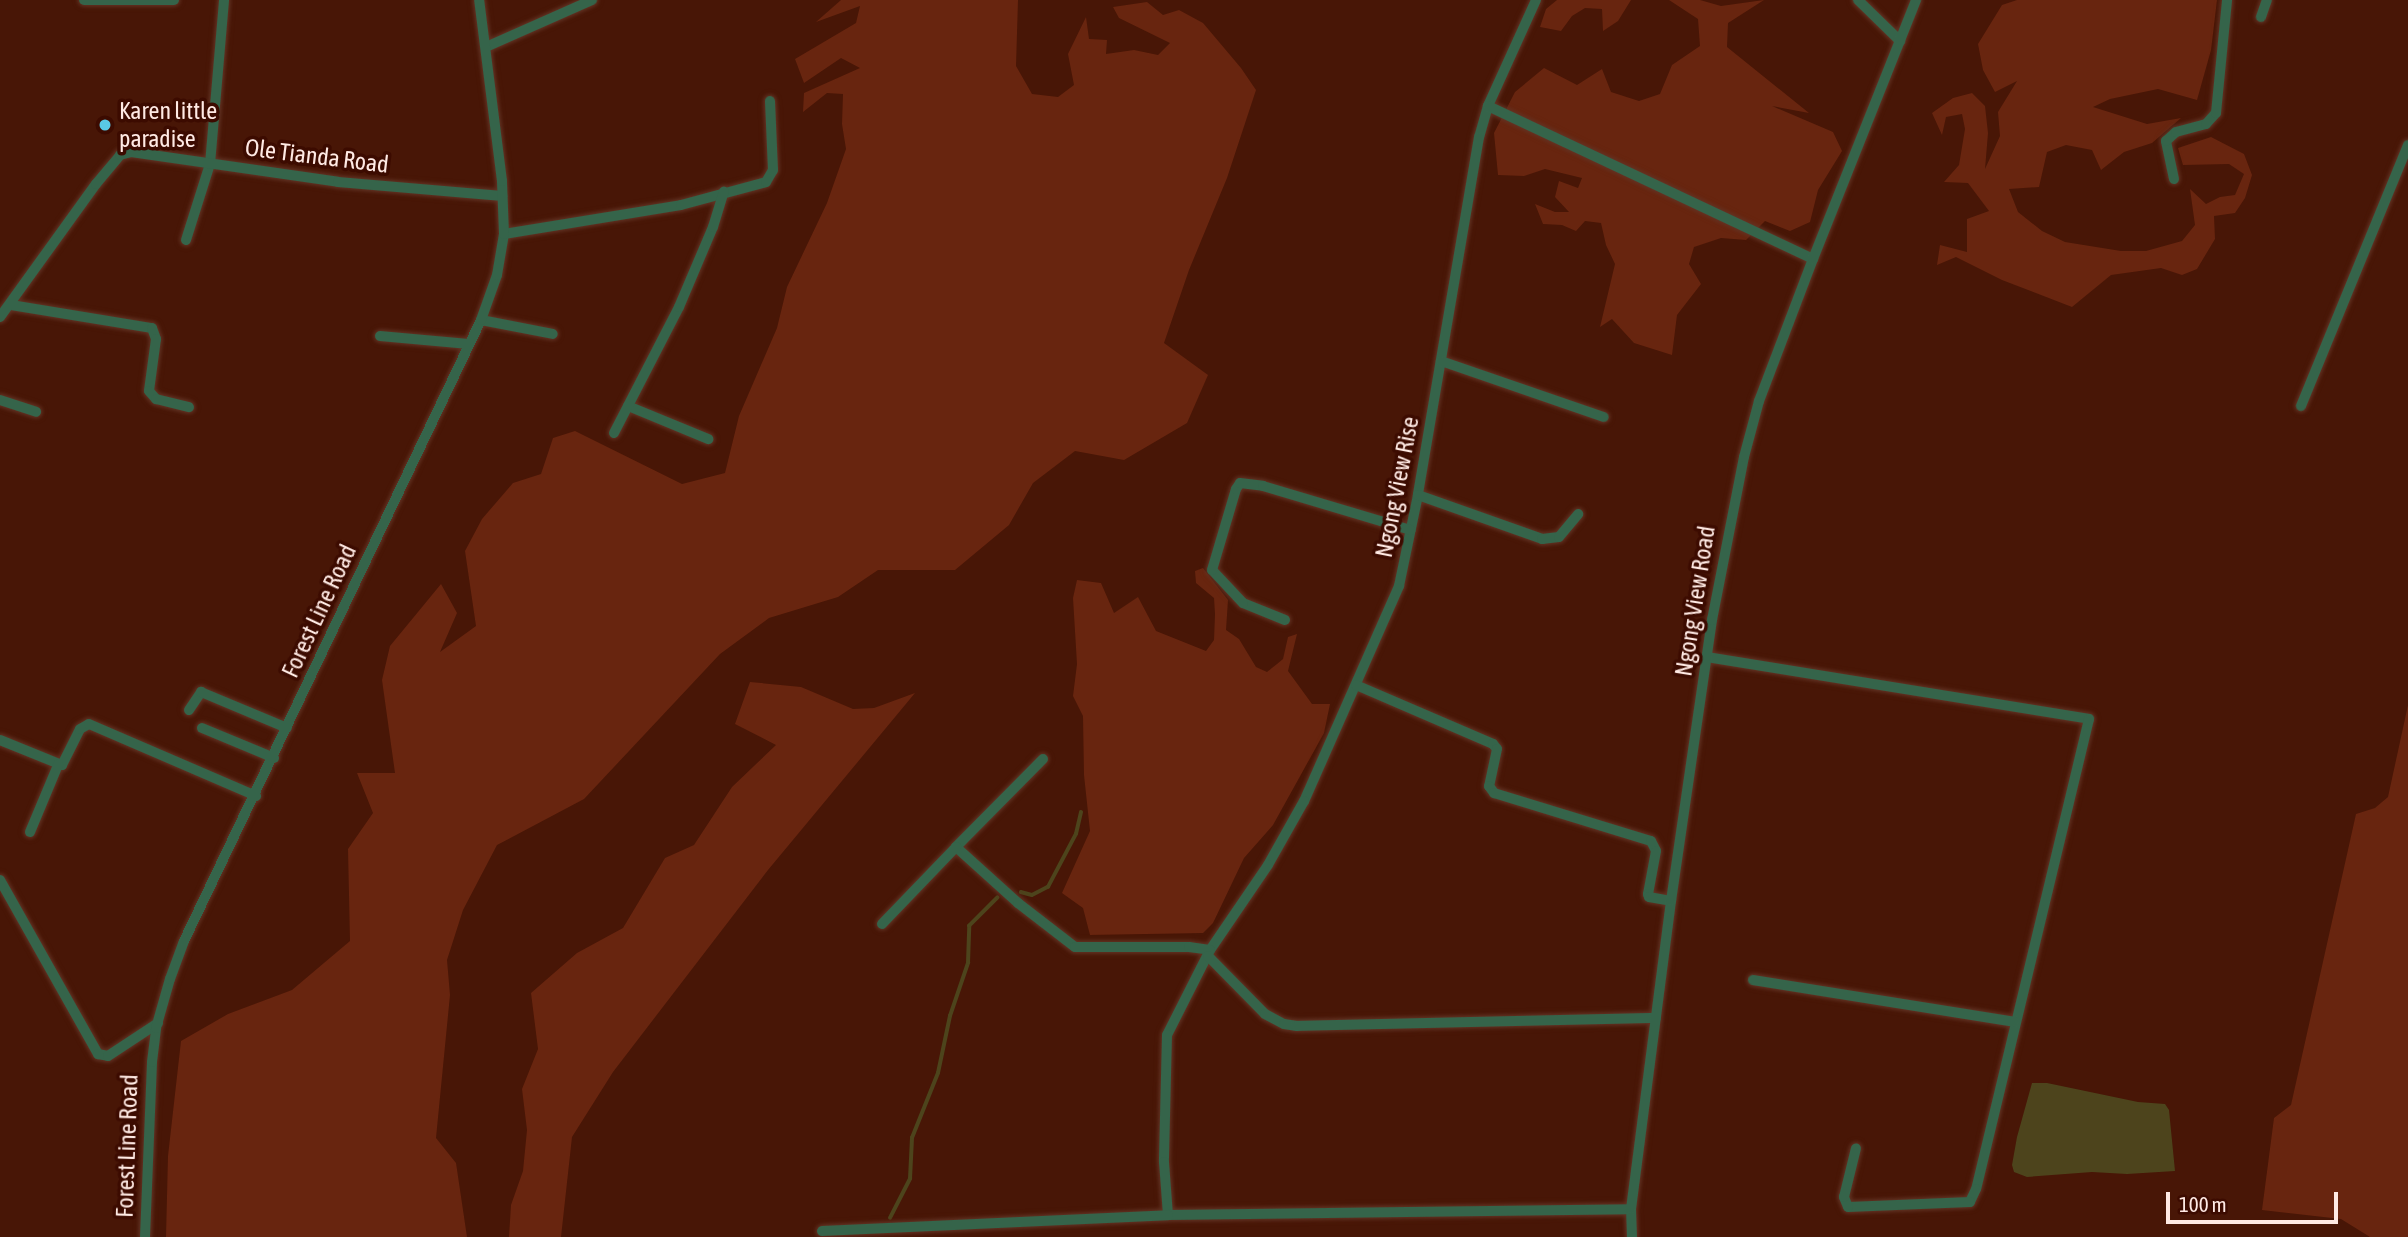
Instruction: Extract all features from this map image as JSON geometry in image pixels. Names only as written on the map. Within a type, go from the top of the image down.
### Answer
[{"type":"street","points":[[83,0],[174,0]]},
{"type":"street","points":[[186,240],[210,164],[224,0]]},
{"type":"street","name":"Forest Line Road","points":[[145,1237],[151,1072],[158,1023],[184,941],[256,796],[481,320],[497,275],[504,234],[502,196],[479,0]]},
{"type":"street","points":[[486,47],[592,0]]},
{"type":"street","name":"Ngong View Rise","points":[[1168,1215],[1164,1162],[1167,1035],[1209,953],[1268,865],[1304,801],[1399,586],[1418,495],[1479,136],[1489,106],[1536,0]]},
{"type":"street","points":[[1858,0],[1900,41]]},
{"type":"street","name":"Ngong View Road","points":[[1632,1237],[1630,1209],[1671,901],[1724,550],[1750,431],[1813,259],[1916,0]]},
{"type":"street","points":[[2174,179],[2166,141],[2176,132],[2206,124],[2216,113],[2227,0]]},
{"type":"street","points":[[2262,17],[2267,0]]},
{"type":"street","points":[[504,234],[681,205],[724,191],[766,182],[771,177],[773,159],[770,101]]},
{"type":"street","points":[[1489,106],[1813,259]]},
{"type":"street","points":[[2301,406],[2408,145]]},
{"type":"street","name":"Ole Tianda Road","points":[[0,317],[96,184],[120,155],[131,152],[151,152],[210,164],[338,182],[502,196]]},
{"type":"street","points":[[614,433],[679,307],[713,227],[724,191]]},
{"type":"street","points":[[11,305],[152,328],[156,339],[149,391],[156,399],[189,407]]},
{"type":"street","points":[[481,320],[553,334]]},
{"type":"street","points":[[380,336],[469,344]]},
{"type":"street","points":[[1441,361],[1604,417]]},
{"type":"street","points":[[0,400],[36,412]]},
{"type":"street","points":[[628,406],[708,439]]},
{"type":"street","points":[[1285,620],[1243,603],[1212,570],[1240,483],[1263,486],[1411,530]]},
{"type":"street","points":[[1418,495],[1549,540],[1559,537],[1578,514]]},
{"type":"street","points":[[1707,657],[2088,719],[1976,1189],[1970,1202],[1849,1207],[1844,1197],[1856,1149]]},
{"type":"street","points":[[1356,685],[1493,744],[1497,749],[1489,786],[1494,793],[1651,841],[1656,851],[1649,897],[1671,901]]},
{"type":"street","points":[[189,710],[201,692],[288,728]]},
{"type":"street","points":[[30,832],[58,765],[64,762],[80,729],[89,724],[256,796]]},
{"type":"street","points":[[202,728],[274,758]]},
{"type":"street","points":[[0,740],[58,765]]},
{"type":"street","points":[[882,924],[1043,759]]},
{"type":"street","points":[[956,847],[1070,945],[1209,953],[1265,1014],[1284,1024],[1297,1026],[1656,1018]]},
{"type":"street","points":[[0,880],[98,1054],[108,1056],[158,1023]]},
{"type":"street","points":[[1753,980],[2014,1021]]},
{"type":"street","points":[[822,1231],[1168,1215],[1630,1209]]},
{"type":"shaded area","points":[[841,0],[1018,0],[1016,66],[1032,94],[1058,97],[1074,85],[1068,54],[1086,17],[1089,39],[1107,40],[1106,54],[1134,50],[1158,55],[1170,43],[1119,18],[1113,7],[1147,2],[1163,15],[1179,10],[1203,23],[1241,68],[1256,90],[1227,178],[1189,270],[1164,343],[1208,375],[1187,423],[1124,460],[1075,451],[1033,483],[1009,525],[955,570],[878,570],[838,597],[769,618],[720,654],[584,799],[497,845],[463,910],[447,960],[450,995],[436,1138],[456,1163],[467,1237],[166,1237],[168,1156],[181,1041],[228,1014],[292,990],[350,941],[348,849],[373,813],[357,773],[395,773],[382,680],[390,646],[441,584],[457,613],[440,652],[476,626],[465,551],[482,519],[513,483],[541,474],[553,438],[575,431],[682,484],[725,473],[739,416],[777,328],[787,287],[827,203],[846,149],[842,124],[843,94],[827,93],[803,112],[804,93],[860,68],[841,58],[804,83],[795,59],[856,23],[860,6],[816,22]]},
{"type":"shaded area","points":[[1557,0],[1631,0],[1618,21],[1603,31],[1602,9],[1585,8],[1572,16],[1561,31],[1540,27],[1546,9]]},
{"type":"shaded area","points":[[1669,0],[1700,0],[1721,6],[1764,0],[1728,23],[1727,47],[1809,113],[1772,106],[1833,132],[1842,151],[1818,190],[1810,222],[1790,231],[1765,221],[1746,240],[1721,238],[1694,247],[1689,264],[1701,284],[1677,315],[1672,355],[1634,343],[1612,319],[1600,327],[1615,264],[1606,245],[1601,223],[1585,221],[1576,231],[1562,225],[1543,224],[1535,204],[1555,212],[1569,212],[1555,197],[1559,181],[1578,188],[1582,178],[1545,169],[1524,176],[1498,175],[1494,133],[1515,92],[1544,68],[1577,85],[1602,69],[1611,92],[1639,101],[1660,94],[1672,65],[1700,46],[1698,19]]},
{"type":"shaded area","points":[[2017,0],[2217,0],[2211,50],[2197,100],[2158,89],[2110,99],[2093,107],[2147,124],[2181,118],[2152,143],[2124,152],[2101,170],[2092,150],[2066,145],[2047,152],[2039,187],[2009,189],[2018,212],[2042,231],[2065,242],[2121,251],[2146,251],[2182,241],[2195,225],[2190,189],[2206,204],[2220,197],[2235,195],[2244,174],[2229,164],[2183,165],[2178,148],[2211,137],[2244,154],[2252,175],[2245,198],[2235,213],[2214,216],[2215,239],[2197,269],[2182,275],[2161,268],[2111,275],[2072,307],[2002,280],[1956,257],[1937,265],[1940,245],[1967,252],[1967,219],[1989,211],[1968,183],[1944,182],[1959,165],[1965,129],[1962,114],[1946,117],[1942,135],[1932,113],[1953,98],[1972,93],[1985,106],[1988,133],[1985,169],[2000,136],[1998,112],[2017,81],[1995,92],[1983,70],[1978,44],[2002,5]]},
{"type":"shaded area","points":[[1203,568],[1228,600],[1226,630],[1239,639],[1256,667],[1267,672],[1277,664],[1283,659],[1288,637],[1297,634],[1288,671],[1312,704],[1330,704],[1324,733],[1273,825],[1244,858],[1213,923],[1203,933],[1090,935],[1083,908],[1062,893],[1090,831],[1084,775],[1083,716],[1073,696],[1077,664],[1073,598],[1077,580],[1101,583],[1114,613],[1138,597],[1156,631],[1206,651],[1214,640],[1215,614],[1214,598],[1196,583],[1195,571]]},
{"type":"shaded area","points":[[750,682],[801,687],[853,709],[874,708],[915,693],[768,870],[613,1072],[572,1137],[561,1237],[509,1237],[511,1205],[523,1171],[527,1130],[522,1089],[538,1049],[531,993],[577,953],[623,928],[665,858],[694,845],[732,787],[776,745],[735,724]]},
{"type":"shaded area","points":[[2408,705],[2408,1237],[2370,1237],[2341,1219],[2262,1210],[2274,1118],[2291,1105],[2356,814],[2375,808],[2388,797]]},
{"type":"shaded area","points":[[2032,1083],[2047,1083],[2138,1102],[2165,1104],[2169,1110],[2175,1171],[2127,1174],[2092,1172],[2027,1177],[2014,1172],[2012,1165],[2017,1137]]},
{"type":"waterway","points":[[1021,892],[1032,895],[1048,887],[1076,834],[1081,813]]},
{"type":"waterway","points":[[890,1218],[910,1179],[912,1138],[938,1073],[950,1016],[968,963],[969,926],[997,898]]},
{"type":"place","name":"Karen little paradise","points":[[105,125]]}]
